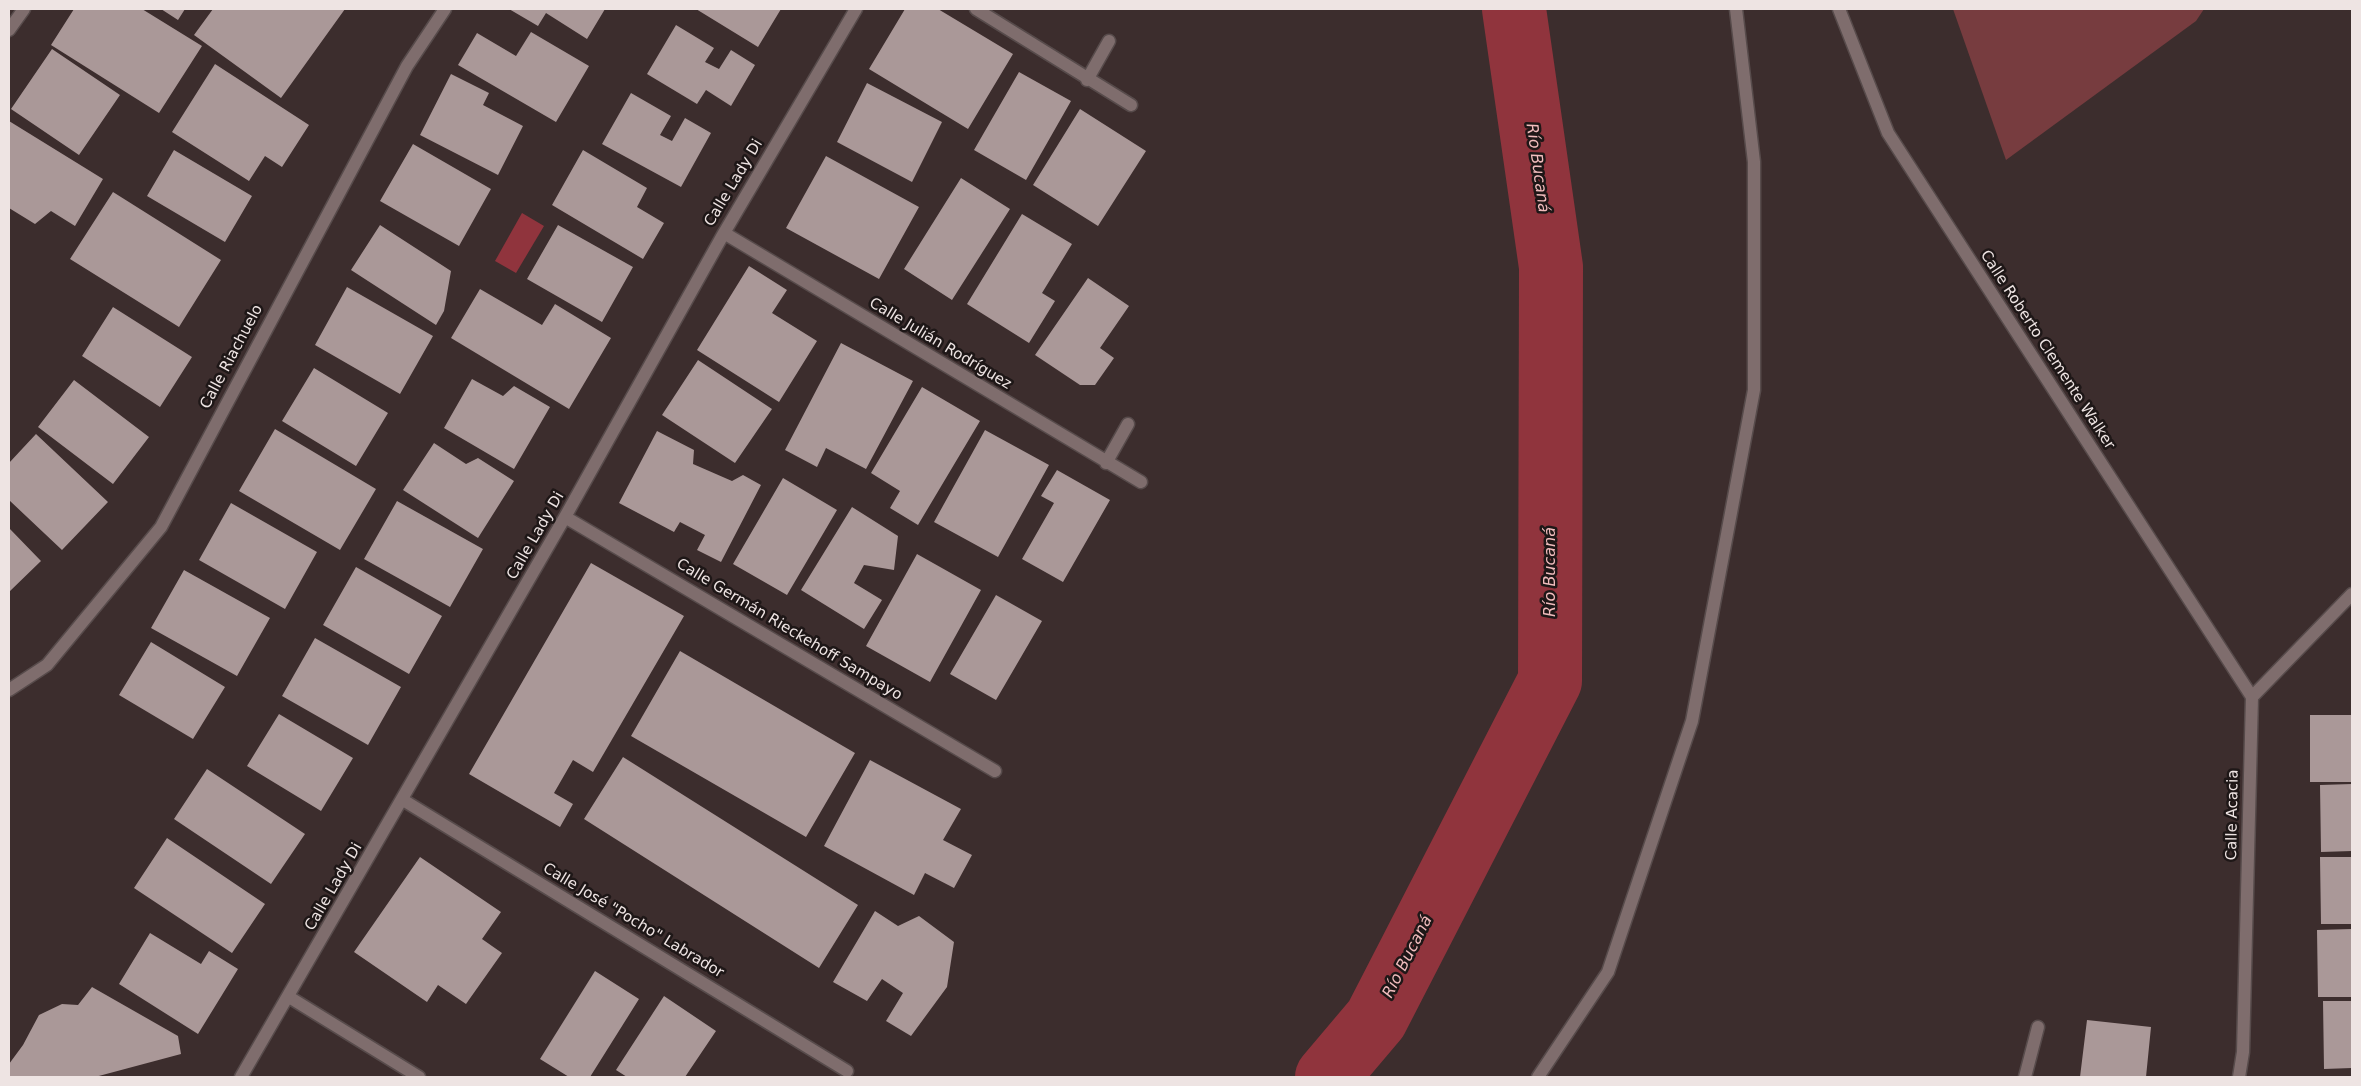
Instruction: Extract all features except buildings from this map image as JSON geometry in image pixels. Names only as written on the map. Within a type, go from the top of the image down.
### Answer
[{"type":"street","points":[[9,30],[24,9]]},
{"type":"street","name":"Calle Riachuelo","points":[[9,690],[47,665],[160,527],[407,66],[444,9]]},
{"type":"street","name":"Calle Lady Di","points":[[241,1077],[565,517],[724,232],[856,9]]},
{"type":"street","points":[[976,9],[1087,80],[1131,105]]},
{"type":"street","points":[[1538,1077],[1608,972],[1692,721],[1754,390],[1754,162],[1736,9]]},
{"type":"street","name":"Calle Roberto Clemente Walker","points":[[1839,9],[1888,134],[2252,697]]},
{"type":"street","points":[[1087,80],[1109,41]]},
{"type":"street","name":"Calle Julián Rodríguez","points":[[724,232],[1106,463],[1141,482]]},
{"type":"street","points":[[1106,463],[1128,424]]},
{"type":"street","name":"Calle Germán Rieckehoff Sampayo","points":[[565,517],[996,771]]},
{"type":"street","points":[[2252,697],[2352,594]]},
{"type":"street","name":"Calle Acacia","points":[[2239,1077],[2243,1052],[2252,697]]},
{"type":"street","name":"Calle José \"Pocho\" Labrador","points":[[402,800],[847,1071]]},
{"type":"street","points":[[289,997],[419,1077]]},
{"type":"street","points":[[2025,1077],[2038,1027]]},
{"type":"shaded area","points":[[1953,9],[2204,9],[2196,21],[2006,160]]},
{"type":"shaded area","points":[[522,213],[544,226],[516,273],[495,261]]},
{"type":"waterway","name":"Río Bucaná","points":[[1327,1077],[1376,1019],[1550,681],[1551,267],[1514,9]]}]
